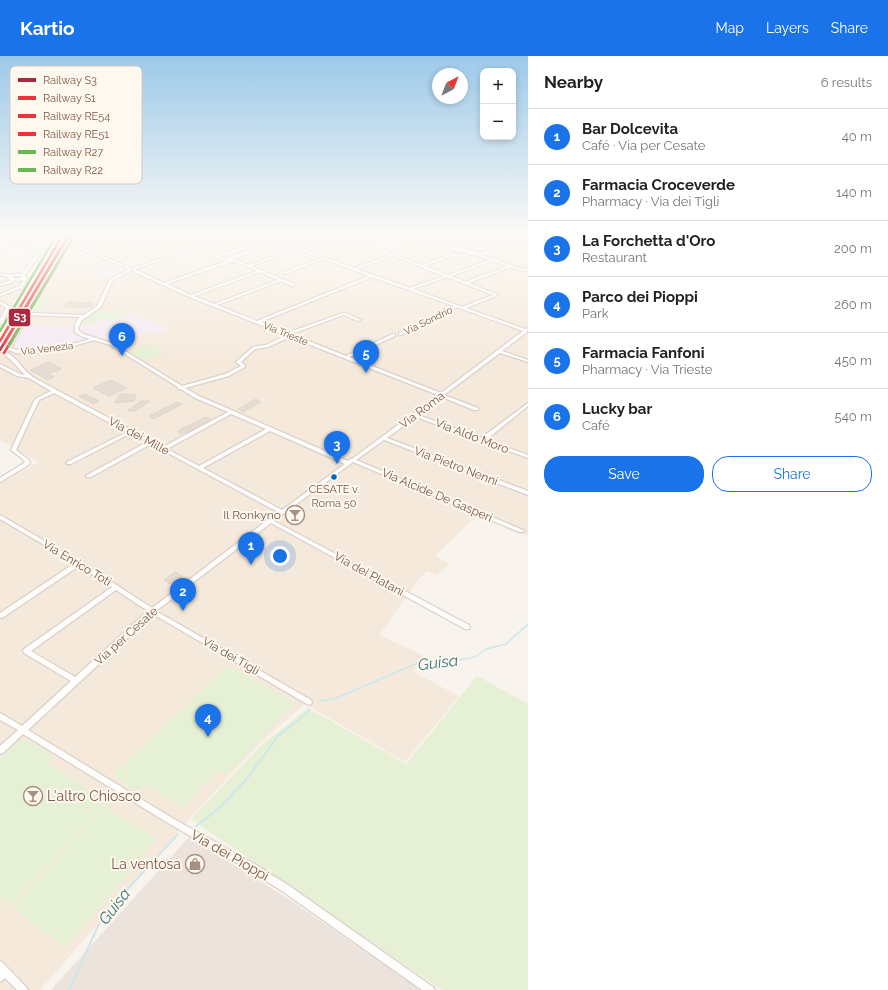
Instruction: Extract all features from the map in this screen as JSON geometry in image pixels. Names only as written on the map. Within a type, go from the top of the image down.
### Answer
[{"type":"street","points":[[6,277],[20,287]]},
{"type":"street","points":[[0,285],[11,279],[24,277]]},
{"type":"street","points":[[0,295],[20,287],[24,277]]},
{"type":"street","points":[[83,316],[98,310],[110,282],[117,277]]},
{"type":"street","name":"Via Trieste","points":[[147,277],[191,296],[476,409]]},
{"type":"street","points":[[163,284],[184,277]]},
{"type":"street","points":[[191,296],[248,277]]},
{"type":"street","points":[[273,277],[293,285]]},
{"type":"street","points":[[258,322],[371,277]]},
{"type":"street","points":[[374,277],[527,330]]},
{"type":"street","points":[[411,290],[448,277]]},
{"type":"street","points":[[451,277],[496,295],[463,308]]},
{"type":"street","points":[[467,283],[483,277]]},
{"type":"street","points":[[215,305],[282,280]]},
{"type":"street","points":[[0,302],[8,308],[2,314],[0,323]]},
{"type":"street","name":"Via Sondrio","points":[[400,334],[457,306]]},
{"type":"street","name":"Via Venezia","points":[[83,316],[29,314],[8,349],[18,352],[62,348],[95,339]]},
{"type":"street","points":[[180,388],[226,375],[244,366],[238,362],[254,348],[268,346],[289,334],[344,314],[359,320]]},
{"type":"street","name":"Via Venezia","points":[[83,316],[77,325],[77,332],[95,339]]},
{"type":"street","points":[[512,326],[520,335]]},
{"type":"street","name":"Via Roma","points":[[316,487],[415,415],[527,330]]},
{"type":"street","points":[[511,341],[515,335],[515,331]]},
{"type":"street","name":"Via Sondrio","points":[[347,357],[394,335]]},
{"type":"street","name":"Via Alcide De Gasperi","points":[[95,339],[117,347],[180,388],[231,412],[269,429],[521,531]]},
{"type":"street","points":[[499,351],[528,361]]},
{"type":"street","name":"Via dei Mille","points":[[3,352],[14,360],[28,377],[282,512]]},
{"type":"street","points":[[0,365],[19,375],[28,377]]},
{"type":"street","points":[[0,480],[27,464],[27,461],[14,452],[14,447],[37,399],[54,391]]},
{"type":"street","name":"Via Trieste","points":[[432,391],[447,391]]},
{"type":"street","points":[[482,440],[528,405]]},
{"type":"street","points":[[163,449],[231,412]]},
{"type":"street","name":"Via Aldo Moro","points":[[415,415],[528,457]]},
{"type":"street","points":[[200,468],[269,429]]},
{"type":"street","points":[[69,464],[130,432]]},
{"type":"street","name":"Via Pietro Nenni","points":[[383,438],[528,493]]},
{"type":"street","points":[[89,476],[151,442]]},
{"type":"street","name":"Via per Cesate","points":[[0,751],[152,611],[316,487]]},
{"type":"street","name":"Via Enrico Toti","points":[[0,517],[79,563],[152,611]]},
{"type":"street","name":"Via dei Platani","points":[[271,521],[467,627]]},
{"type":"street","points":[[0,616],[79,563]]},
{"type":"street","points":[[76,681],[26,651],[116,587]]},
{"type":"street","name":"Via dei Tigli","points":[[152,611],[309,702]]},
{"type":"street","name":"Via dei Pioppi","points":[[0,716],[22,731],[172,822],[250,866],[285,888],[430,990]]},
{"type":"street","points":[[2,972],[23,990]]},
{"type":"shaded area","points":[[0,277],[8,277],[26,284],[0,331]]},
{"type":"shaded area","points":[[45,277],[528,277],[528,329],[525,330],[528,330],[528,536],[451,501],[351,460],[152,608],[0,746],[0,483],[39,462],[0,440],[0,353],[6,351],[4,349]]},
{"type":"shaded area","points":[[132,313],[170,329],[162,332],[152,331],[119,345],[105,339],[88,335],[81,330],[80,325],[94,324],[104,319],[116,321]]},
{"type":"shaded area","points":[[27,325],[73,326],[72,331],[74,334],[85,339],[68,345],[20,349],[14,344]]},
{"type":"shaded area","points":[[352,462],[477,515],[435,556],[450,564],[437,575],[427,571],[418,580],[379,635],[435,661],[413,670],[417,674],[459,696],[405,762],[305,704],[262,741],[189,819],[40,990],[0,990],[0,752],[152,613]]},
{"type":"shaded area","points":[[189,837],[290,900],[421,990],[51,990]]},
{"type":"green space","points":[[36,297],[51,297],[44,310],[28,309]]},
{"type":"green space","points":[[97,311],[132,313],[116,321],[97,319],[89,323],[79,324],[83,317]]},
{"type":"green space","points":[[152,344],[166,353],[138,361],[123,352]]},
{"type":"green space","points":[[229,665],[295,703],[226,776],[218,771],[182,808],[150,786],[134,790],[113,774]]},
{"type":"green space","points":[[477,676],[528,704],[528,990],[442,990],[191,819],[265,742],[308,708],[406,764]]},
{"type":"green space","points":[[22,738],[54,756],[48,763],[107,801],[12,905],[0,899],[0,759]]},
{"type":"green space","points":[[105,806],[156,838],[66,948],[13,908]]},
{"type":"building","points":[[67,302],[93,303],[91,307],[65,307]]},
{"type":"building","points":[[49,362],[61,369],[48,374],[54,377],[48,380],[30,370]]},
{"type":"building","points":[[111,380],[127,388],[109,396],[93,388]]},
{"type":"building","points":[[85,394],[99,401],[93,404],[79,396]]},
{"type":"building","points":[[120,394],[136,395],[134,401],[115,403]]},
{"type":"building","points":[[256,399],[261,402],[243,412],[238,409]]},
{"type":"building","points":[[141,401],[150,401],[135,411],[127,411]]},
{"type":"building","points":[[177,402],[182,404],[154,419],[149,416]]},
{"type":"building","points":[[206,417],[211,419],[188,432],[180,434],[177,431]]},
{"type":"building","points":[[175,572],[182,576],[170,584],[164,580]]},
{"type":"waterway","name":"Guisa","points":[[320,701],[334,699],[420,662],[453,661],[475,657],[486,649],[506,644],[528,624]]},
{"type":"waterway","name":"Guisa","points":[[300,718],[310,710]]},
{"type":"waterway","name":"Guisa","points":[[195,827],[218,809],[246,780],[278,736],[302,717]]},
{"type":"waterway","name":"Guisa","points":[[69,990],[98,926],[117,901],[178,834]]},
{"type":"rail line","name":"R27","points":[[0,331],[32,277]]},
{"type":"rail line","name":"RE54","points":[[0,341],[38,277]]},
{"type":"rail line","name":"S3","points":[[0,350],[44,277]]},
{"type":"rail line","name":"RE51","points":[[4,344],[44,277]]},
{"type":"rail line","name":"S1","points":[[4,353],[50,277]]},
{"type":"rail line","name":"R22","points":[[9,346],[50,277]]},
{"type":"place","name":"Lucky bar","points":[[122,356]]},
{"type":"place","name":"Farmacia Fanfoni","points":[[366,373]]},
{"type":"place","name":"La Forchetta d'Oro","points":[[337,464]]},
{"type":"place","name":"CESATE v. Roma 50","points":[[334,477]]},
{"type":"place","name":"Il Ronkyno","points":[[295,515]]},
{"type":"place","name":"Bar Dolcevita","points":[[251,565]]},
{"type":"place","name":"Farmacia Croceverde","points":[[183,611]]},
{"type":"place","name":"Parco dei Pioppi","points":[[208,737]]},
{"type":"place","name":"L'altro Chiosco","points":[[33,796]]},
{"type":"place","name":"La ventosa","points":[[195,864]]}]
